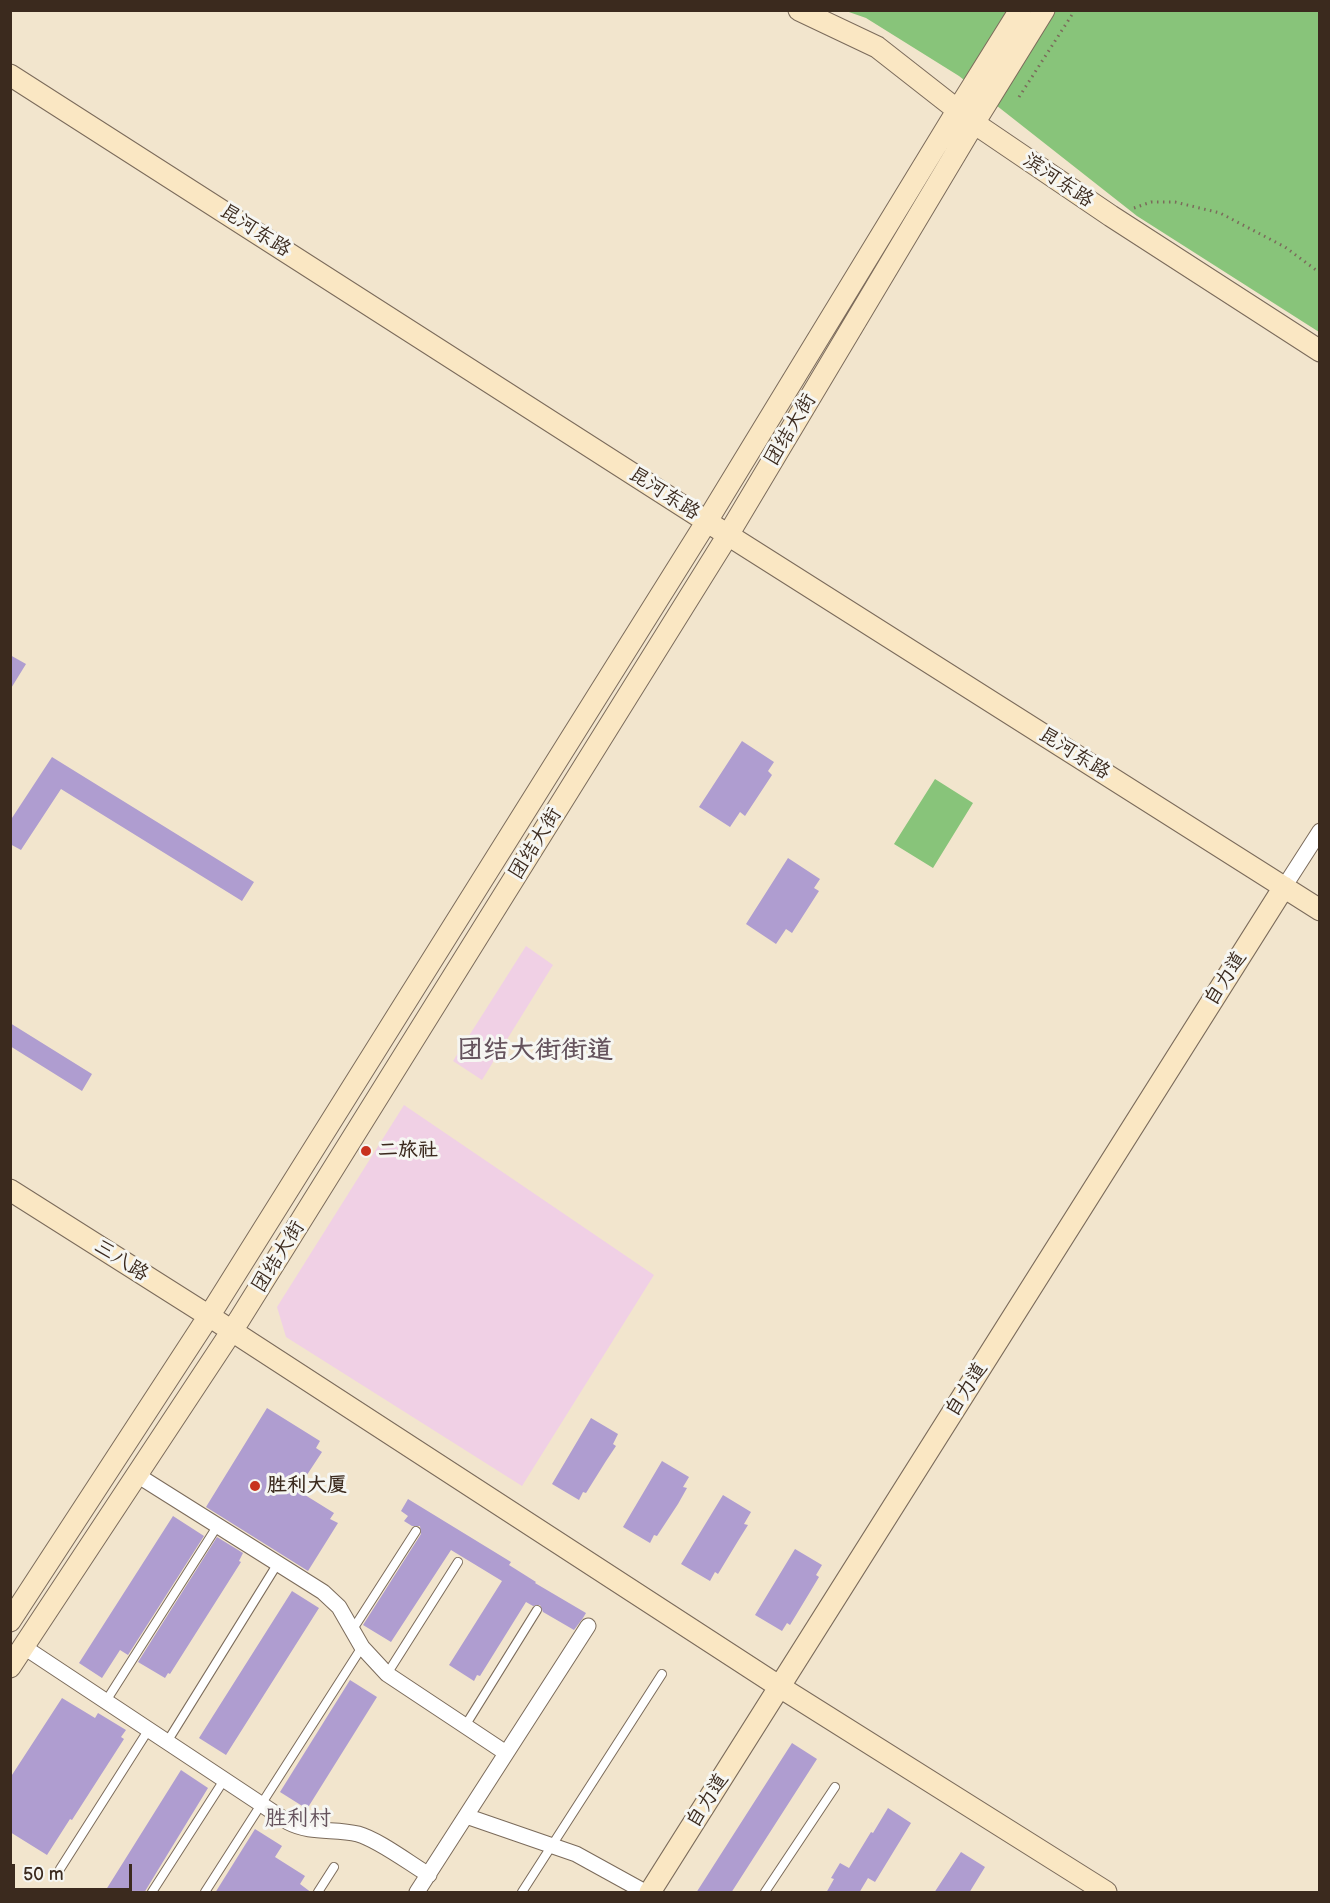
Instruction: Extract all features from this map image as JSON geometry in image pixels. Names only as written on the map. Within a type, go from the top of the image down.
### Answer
[{"type":"main road","name":"滨河东路","points":[[799,10],[877,47],[965,117],[1110,216],[1320,351]]},
{"type":"main road","name":"团结大街","points":[[10,1667],[232,1331],[728,535],[965,117],[1020,10]]},
{"type":"main road","name":"团结大街","points":[[10,1621],[209,1316],[707,521],[965,117],[1044,10]]},
{"type":"main road","name":"昆河东路","points":[[10,75],[728,535],[1320,910]]},
{"type":"main road","name":"自力道","points":[[650,1893],[1284,887]]},
{"type":"main road","name":"三八路","points":[[10,1190],[209,1316],[780,1687],[1106,1893]]},
{"type":"street","points":[[1284,887],[1320,831]]},
{"type":"street","points":[[137,1474],[323,1592],[332,1599],[353,1629],[362,1647],[387,1674],[507,1753]]},
{"type":"street","points":[[417,1893],[588,1626]]},
{"type":"street","points":[[24,1647],[296,1826],[367,1837],[429,1875]]},
{"type":"street","points":[[466,1816],[582,1857],[645,1893]]},
{"type":"lane","points":[[106,1701],[218,1525]]},
{"type":"lane","points":[[353,1629],[416,1531]]},
{"type":"lane","points":[[387,1674],[458,1562]]},
{"type":"lane","points":[[167,1742],[278,1563]]},
{"type":"lane","points":[[465,1726],[537,1610]]},
{"type":"lane","points":[[205,1893],[362,1647]]},
{"type":"lane","points":[[522,1893],[662,1674]]},
{"type":"lane","points":[[60,1869],[149,1729]]},
{"type":"lane","points":[[152,1893],[224,1780]]},
{"type":"lane","points":[[765,1893],[835,1787]]},
{"type":"lane","points":[[318,1893],[334,1867]]},
{"type":"path","points":[[1019,97],[1075,10]]},
{"type":"path","points":[[1110,216],[1151,202],[1175,202],[1220,213],[1285,247],[1320,273]]},
{"type":"shaded area","points":[[526,946],[553,965],[482,1080],[453,1061]]},
{"type":"shaded area","points":[[404,1105],[654,1275],[522,1486],[286,1337],[277,1307]]},
{"type":"green space","points":[[846,11],[1319,11],[1319,332],[1137,216],[959,76],[866,18]]},
{"type":"green space","points":[[935,779],[973,803],[933,868],[894,844]]},
{"type":"building","points":[[10,655],[26,664],[10,690]]},
{"type":"building","points":[[742,741],[774,762],[768,771],[772,775],[745,816],[740,812],[730,827],[699,807]]},
{"type":"building","points":[[52,757],[254,882],[242,901],[61,789],[21,850],[10,844],[10,821]]},
{"type":"building","points":[[788,858],[820,879],[814,888],[819,891],[792,933],[786,929],[776,944],[746,924]]},
{"type":"building","points":[[10,1023],[92,1074],[82,1091],[10,1046]]},
{"type":"building","name":"胜利大厦","points":[[267,1408],[320,1441],[316,1448],[322,1452],[297,1490],[334,1513],[330,1519],[338,1523],[308,1571],[206,1507]]},
{"type":"building","points":[[591,1418],[618,1434],[613,1444],[616,1446],[586,1493],[583,1492],[579,1500],[552,1484]]},
{"type":"building","points":[[662,1461],[689,1477],[683,1487],[687,1488],[678,1504],[650,1543],[623,1527]]},
{"type":"building","points":[[723,1495],[751,1512],[744,1524],[748,1525],[718,1574],[715,1572],[710,1581],[681,1564]]},
{"type":"building","points":[[408,1499],[511,1562],[509,1565],[535,1583],[586,1613],[583,1618],[574,1630],[543,1612],[540,1605],[533,1606],[526,1602],[480,1676],[477,1675],[474,1681],[449,1665],[502,1581],[451,1550],[391,1642],[363,1625],[421,1534],[420,1526],[412,1526],[404,1521],[408,1516],[401,1511]]},
{"type":"building","points":[[173,1516],[204,1536],[128,1655],[120,1650],[102,1678],[79,1663]]},
{"type":"building","points":[[217,1537],[243,1553],[239,1561],[241,1562],[170,1674],[168,1673],[165,1678],[138,1662]]},
{"type":"building","points":[[795,1549],[822,1565],[816,1575],[819,1577],[790,1625],[787,1623],[782,1631],[755,1615]]},
{"type":"building","points":[[292,1591],[319,1608],[226,1755],[199,1738]]},
{"type":"building","points":[[350,1680],[377,1697],[307,1809],[280,1792]]},
{"type":"building","points":[[62,1698],[95,1718],[98,1713],[126,1730],[121,1737],[124,1739],[47,1855],[10,1832],[10,1778]]},
{"type":"building","points":[[792,1743],[817,1759],[731,1893],[696,1893]]},
{"type":"building","points":[[181,1770],[208,1788],[144,1893],[104,1893]]},
{"type":"building","points":[[888,1808],[911,1823],[875,1882],[868,1878],[859,1893],[826,1893],[834,1879],[831,1878],[840,1863],[849,1868]]},
{"type":"building","points":[[255,1829],[282,1846],[275,1857],[305,1876],[300,1884],[312,1893],[215,1893]]},
{"type":"building","points":[[961,1852],[985,1867],[969,1893],[934,1893]]},
{"type":"place","name":"二旅社","points":[[366,1151]]},
{"type":"place","name":"胜利大厦","points":[[255,1486]]},
{"type":"district","name":"团结大街街道","points":[[535,1051]]},
{"type":"district","name":"胜利村","points":[[298,1819]]}]
